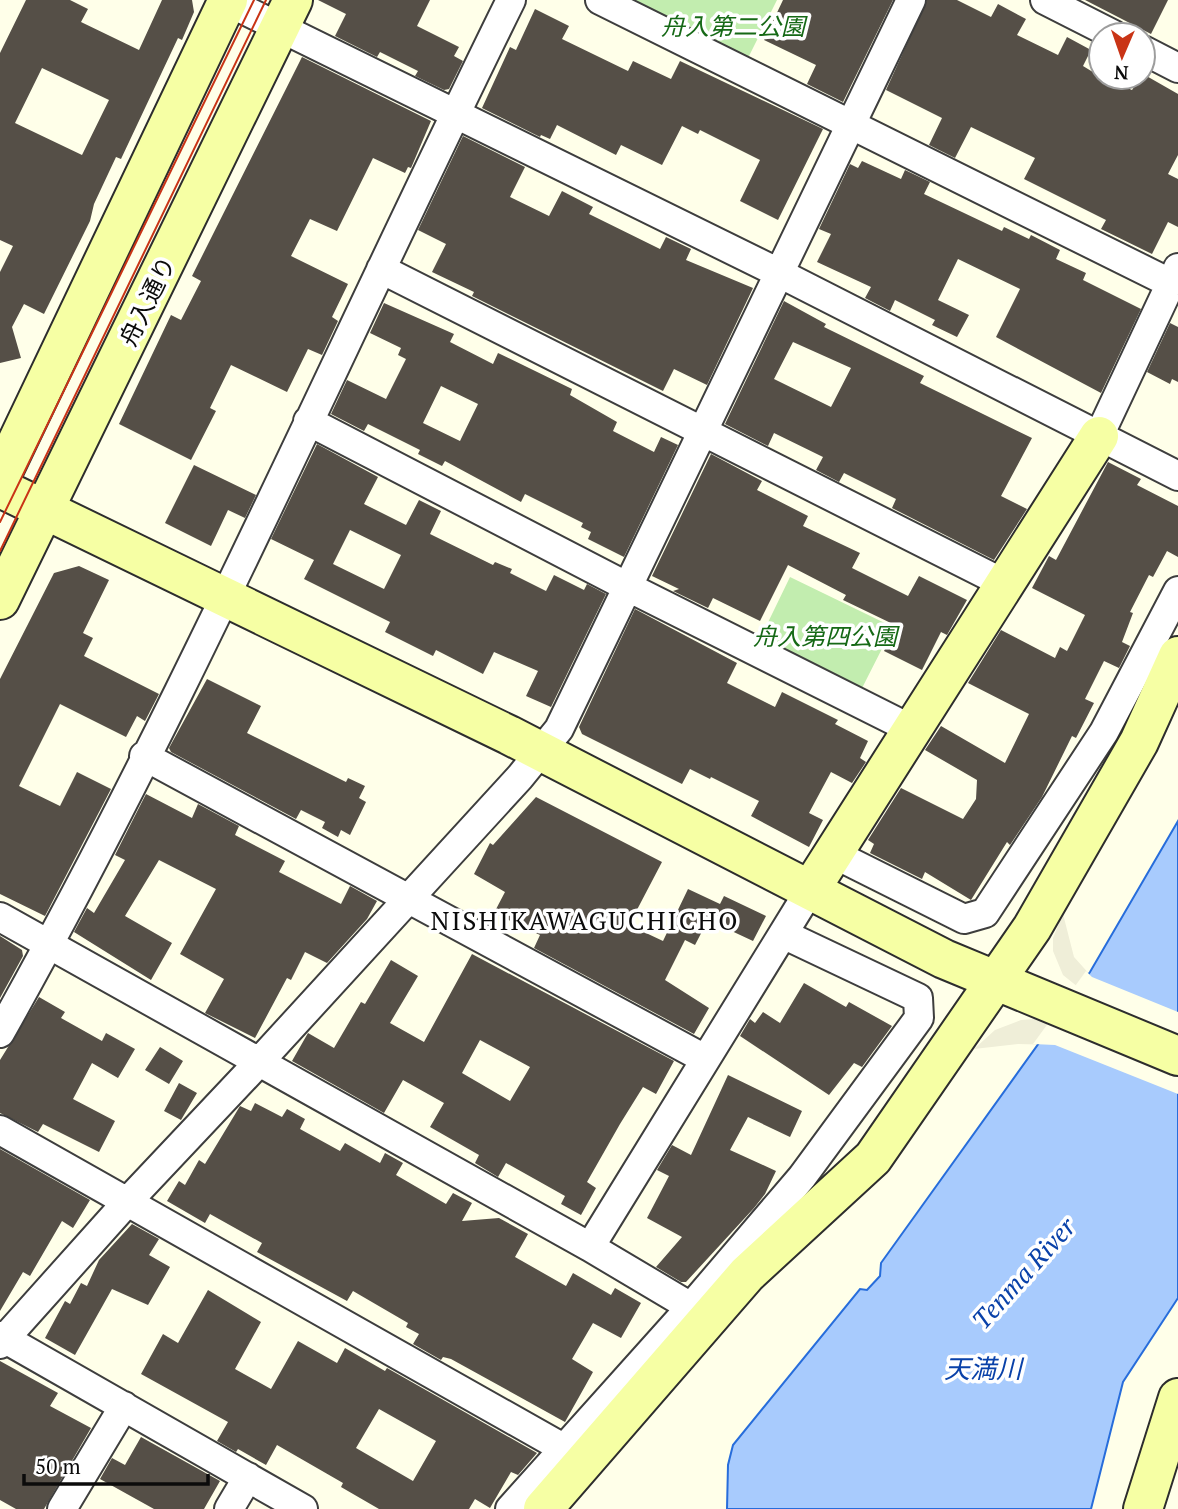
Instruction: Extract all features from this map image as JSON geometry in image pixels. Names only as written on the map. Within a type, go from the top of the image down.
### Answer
[{"type":"street","points":[[0,1033],[49,945],[145,756],[511,0]]},
{"type":"street","points":[[590,1247],[832,853],[1099,436],[1174,275],[849,126],[600,0]]},
{"type":"street","points":[[303,1509],[124,1406],[1,1340],[410,898],[542,752],[559,729],[911,0]]},
{"type":"street","points":[[1045,0],[1087,21]]},
{"type":"street","points":[[0,478],[227,1],[287,13],[456,112],[1178,476]]},
{"type":"street","name":"舟入通り","points":[[0,600],[46,511],[287,13]]},
{"type":"street","points":[[1157,57],[1178,68]]},
{"type":"street","points":[[382,269],[1005,584]]},
{"type":"street","points":[[308,421],[628,587],[911,729]]},
{"type":"street","points":[[0,488],[542,752],[944,960],[1178,1056]]},
{"type":"street","points":[[832,853],[964,919],[985,913],[1104,732],[1178,591]]},
{"type":"street","points":[[543,1509],[747,1274],[873,1158],[1032,928],[1139,742],[1178,656]]},
{"type":"street","points":[[145,756],[705,1059]]},
{"type":"street","points":[[0,917],[590,1247],[691,1307]]},
{"type":"street","points":[[510,1509],[691,1307],[802,1177],[919,1018],[918,998],[783,934]]},
{"type":"street","points":[[0,1130],[563,1448]]},
{"type":"street","points":[[1143,1509],[1178,1398]]},
{"type":"street","points":[[62,1509],[124,1406]]},
{"type":"street","points":[[229,1509],[248,1477]]},
{"type":"green space","name":"舟入第二公園","points":[[621,0],[777,0],[746,62]]},
{"type":"green space","name":"舟入第四公園","points":[[790,577],[893,627],[858,696],[757,645]]},
{"type":"shaded area","points":[[1063,914],[1074,957],[1092,977],[1083,991],[1063,975],[1053,951],[1053,938]]},
{"type":"shaded area","points":[[1021,1020],[1048,1020],[1055,1045],[1018,1044],[974,1049],[995,1030]]},
{"type":"water","name":"天満川","points":[[1178,821],[1178,1298],[1123,1382],[1091,1509],[727,1509],[728,1465],[733,1445],[860,1289],[867,1290],[880,1276],[881,1263],[1090,972]]},
{"type":"pier","points":[[1086,971],[1092,977],[1178,1012],[1178,1094],[1055,1045],[1033,1044]]},
{"type":"building","points":[[26,0],[70,0],[88,9],[81,22],[139,50],[162,0],[192,0],[194,12],[182,40],[178,38],[121,159],[116,157],[94,204],[90,221],[44,314],[24,304],[12,327],[21,358],[0,363],[0,272],[13,246],[0,240],[0,53]],"holes":[[[42,68],[109,100],[82,155],[15,123]]]},
{"type":"building","points":[[318,0],[430,0],[417,26],[459,47],[454,56],[463,61],[449,89],[444,90],[415,76],[418,71],[380,52],[377,57],[335,36],[346,14]]},
{"type":"building","points":[[783,0],[893,0],[843,102],[807,84],[816,65],[764,40]]},
{"type":"building","points":[[927,0],[957,0],[991,17],[998,4],[1026,19],[1017,35],[1058,55],[1067,37],[1087,48],[1087,58],[1083,66],[1087,68],[1087,91],[1157,91],[1157,82],[1178,94],[1178,155],[1168,174],[1178,179],[1178,227],[1168,222],[1152,254],[1101,229],[1106,220],[1024,179],[1035,158],[971,127],[955,158],[929,145],[942,118],[886,90]]},
{"type":"building","points":[[1085,0],[1168,0],[1157,22],[1126,21]]},
{"type":"building","points":[[535,9],[569,26],[562,39],[628,71],[633,61],[671,79],[680,61],[823,129],[778,220],[740,201],[760,160],[700,130],[698,134],[682,126],[662,165],[621,145],[616,155],[557,125],[550,139],[541,135],[540,137],[482,108],[510,47],[516,50]]},
{"type":"building","points":[[302,57],[431,121],[411,168],[408,167],[405,173],[373,158],[337,231],[310,219],[291,256],[348,284],[332,317],[338,321],[322,355],[308,349],[287,392],[231,365],[210,408],[216,411],[191,460],[119,424],[171,315],[181,320],[201,281],[192,276]]},
{"type":"building","points":[[463,136],[525,167],[510,197],[549,216],[562,191],[593,207],[589,214],[660,249],[666,237],[691,249],[686,260],[753,288],[707,385],[674,369],[663,391],[472,296],[474,292],[432,272],[446,244],[418,230]]},
{"type":"building","points":[[862,161],[901,179],[905,170],[930,182],[924,194],[1002,231],[1004,227],[1029,239],[1031,235],[1060,250],[1056,259],[1086,273],[1083,280],[1141,309],[1101,393],[996,337],[1020,289],[958,259],[938,300],[969,315],[957,337],[932,325],[935,320],[895,300],[890,311],[865,298],[871,287],[817,262],[831,234],[819,229],[850,164],[858,168]]},
{"type":"building","points":[[784,301],[826,324],[824,327],[924,376],[920,383],[1032,438],[1001,496],[1027,509],[994,560],[892,508],[896,499],[844,473],[839,482],[816,470],[823,457],[774,433],[768,446],[725,424]],"holes":[[[793,342],[851,368],[831,407],[774,379]]]},
{"type":"building","points":[[384,303],[454,334],[450,342],[493,364],[498,353],[572,389],[570,395],[617,422],[613,431],[654,452],[661,437],[678,445],[624,557],[588,539],[591,532],[581,527],[583,523],[525,494],[521,502],[445,461],[442,466],[418,454],[420,450],[368,424],[364,431],[331,414],[347,380],[386,399],[406,359],[398,355],[401,348],[370,333]],"holes":[[[441,386],[478,404],[460,441],[423,423]]]},
{"type":"building","points":[[1170,323],[1178,327],[1178,382],[1172,379],[1170,384],[1147,372]]},
{"type":"building","points":[[317,444],[378,477],[364,504],[406,525],[419,500],[441,511],[430,534],[493,565],[495,562],[512,569],[510,573],[546,591],[554,575],[584,590],[587,584],[606,594],[551,707],[526,696],[538,671],[494,652],[483,674],[436,650],[433,656],[385,632],[390,622],[304,579],[314,560],[271,539]],"holes":[[[350,530],[401,555],[384,589],[333,564]]]},
{"type":"building","points":[[711,454],[762,481],[757,490],[808,516],[803,526],[860,553],[852,568],[908,596],[919,576],[967,600],[947,635],[941,632],[922,670],[884,651],[897,626],[843,600],[846,595],[788,565],[760,621],[713,598],[708,608],[673,591],[679,589],[652,576]]},
{"type":"building","points":[[1108,462],[1141,479],[1137,485],[1178,506],[1178,557],[1167,551],[1153,577],[1149,575],[1130,612],[1133,613],[1122,642],[1130,646],[1119,668],[1104,661],[1085,699],[1094,703],[1076,738],[1072,736],[1042,797],[1010,845],[1007,842],[971,900],[925,872],[922,879],[870,853],[874,844],[868,840],[901,788],[963,819],[976,799],[977,780],[925,750],[941,726],[1005,763],[1029,714],[968,683],[1001,630],[1055,658],[1060,647],[1067,651],[1085,615],[1032,588],[1049,556],[1056,560]]},
{"type":"building","points":[[194,465],[256,495],[245,518],[228,510],[211,546],[165,523]]},
{"type":"building","points":[[79,566],[109,580],[83,633],[93,638],[84,656],[159,694],[145,721],[137,716],[126,737],[60,704],[19,786],[60,806],[77,772],[111,789],[45,916],[0,894],[0,679],[54,573]]},
{"type":"building","points":[[635,609],[737,663],[727,683],[775,707],[782,692],[838,720],[835,724],[868,741],[860,758],[866,762],[852,783],[831,772],[809,813],[823,820],[809,847],[751,816],[759,801],[711,777],[710,779],[690,769],[682,784],[582,734],[579,727]]},
{"type":"building","points":[[207,679],[261,706],[247,733],[346,782],[348,778],[365,786],[359,798],[366,802],[350,835],[341,830],[338,837],[322,828],[325,822],[301,810],[296,819],[171,752],[169,748]]},
{"type":"building","points":[[146,794],[192,818],[198,804],[239,826],[235,835],[285,861],[279,872],[341,904],[350,886],[377,901],[367,919],[327,963],[305,952],[291,980],[287,978],[255,1038],[205,1013],[224,979],[180,954],[216,889],[159,860],[125,916],[172,943],[151,980],[74,932],[87,908],[94,913],[125,860],[115,855]]},
{"type":"building","points":[[536,797],[662,862],[629,925],[663,941],[688,889],[720,904],[724,896],[766,916],[753,941],[708,920],[695,945],[685,940],[665,980],[709,1008],[694,1034],[534,948],[540,935],[494,913],[505,892],[474,874],[490,843],[493,845]]},
{"type":"building","points":[[0,936],[22,950],[23,956],[0,998]]},
{"type":"building","points":[[472,954],[674,1061],[656,1094],[643,1087],[620,1124],[587,1182],[596,1188],[581,1215],[561,1204],[565,1196],[506,1163],[498,1177],[475,1163],[479,1155],[430,1127],[444,1103],[403,1080],[384,1113],[292,1061],[308,1033],[334,1048],[361,1002],[365,1004],[391,960],[418,976],[390,1023],[424,1042]],"holes":[[[480,1040],[530,1067],[510,1101],[462,1073]]]},
{"type":"building","points":[[804,983],[846,1007],[849,1002],[892,1026],[862,1067],[854,1063],[829,1095],[740,1036],[750,1019],[755,1023],[763,1012],[780,1023]]},
{"type":"building","points":[[39,997],[65,1012],[61,1018],[102,1041],[106,1033],[135,1049],[118,1078],[92,1063],[73,1099],[115,1121],[99,1152],[43,1124],[38,1132],[0,1113],[0,1060]]},
{"type":"building","points":[[160,1047],[183,1061],[169,1084],[145,1070]]},
{"type":"building","points":[[728,1075],[802,1111],[790,1137],[748,1117],[730,1150],[776,1171],[765,1194],[754,1208],[686,1282],[681,1282],[656,1267],[682,1237],[647,1218],[669,1176],[657,1170],[672,1145],[691,1155]]},
{"type":"building","points":[[179,1083],[197,1093],[181,1120],[164,1111]]},
{"type":"building","points":[[255,1103],[282,1117],[287,1109],[305,1119],[300,1129],[340,1151],[345,1143],[380,1163],[385,1153],[403,1163],[396,1175],[446,1204],[453,1193],[472,1203],[462,1221],[499,1218],[528,1234],[515,1257],[566,1286],[573,1273],[611,1295],[615,1288],[641,1303],[621,1338],[593,1323],[572,1359],[593,1372],[565,1422],[451,1359],[443,1357],[441,1360],[413,1344],[419,1334],[406,1327],[408,1323],[353,1291],[347,1301],[257,1252],[262,1243],[210,1214],[205,1223],[167,1201],[179,1181],[185,1185],[199,1160],[205,1164],[240,1106],[251,1111]]},
{"type":"building","points":[[0,1149],[90,1200],[73,1228],[62,1221],[30,1276],[23,1272],[0,1311]]},
{"type":"building","points":[[132,1224],[159,1239],[149,1255],[170,1267],[148,1305],[112,1289],[75,1355],[45,1338],[65,1301],[70,1304],[81,1283],[87,1286],[99,1260]]},
{"type":"building","points":[[208,1290],[261,1322],[235,1369],[271,1389],[298,1341],[337,1363],[345,1348],[385,1371],[387,1368],[537,1453],[518,1475],[511,1472],[490,1508],[475,1499],[469,1509],[379,1509],[341,1487],[343,1483],[277,1445],[266,1465],[217,1441],[228,1422],[141,1374],[163,1334],[178,1343]],"holes":[[[379,1409],[436,1441],[413,1481],[356,1448]]]},
{"type":"building","points":[[0,1361],[58,1393],[50,1406],[91,1428],[44,1509],[16,1509],[0,1500]]},
{"type":"building","points":[[141,1437],[220,1481],[204,1509],[154,1509],[100,1479],[112,1458],[125,1465]]},
{"type":"tram line","points":[[0,522],[254,0]]},
{"type":"tram line","points":[[0,551],[266,0]]},
{"type":"district","name":"NISHIKAWAGUCHICHO","points":[[585,920]]},
{"type":"water label","name":"Tenma River","points":[[1023,1273]]}]
